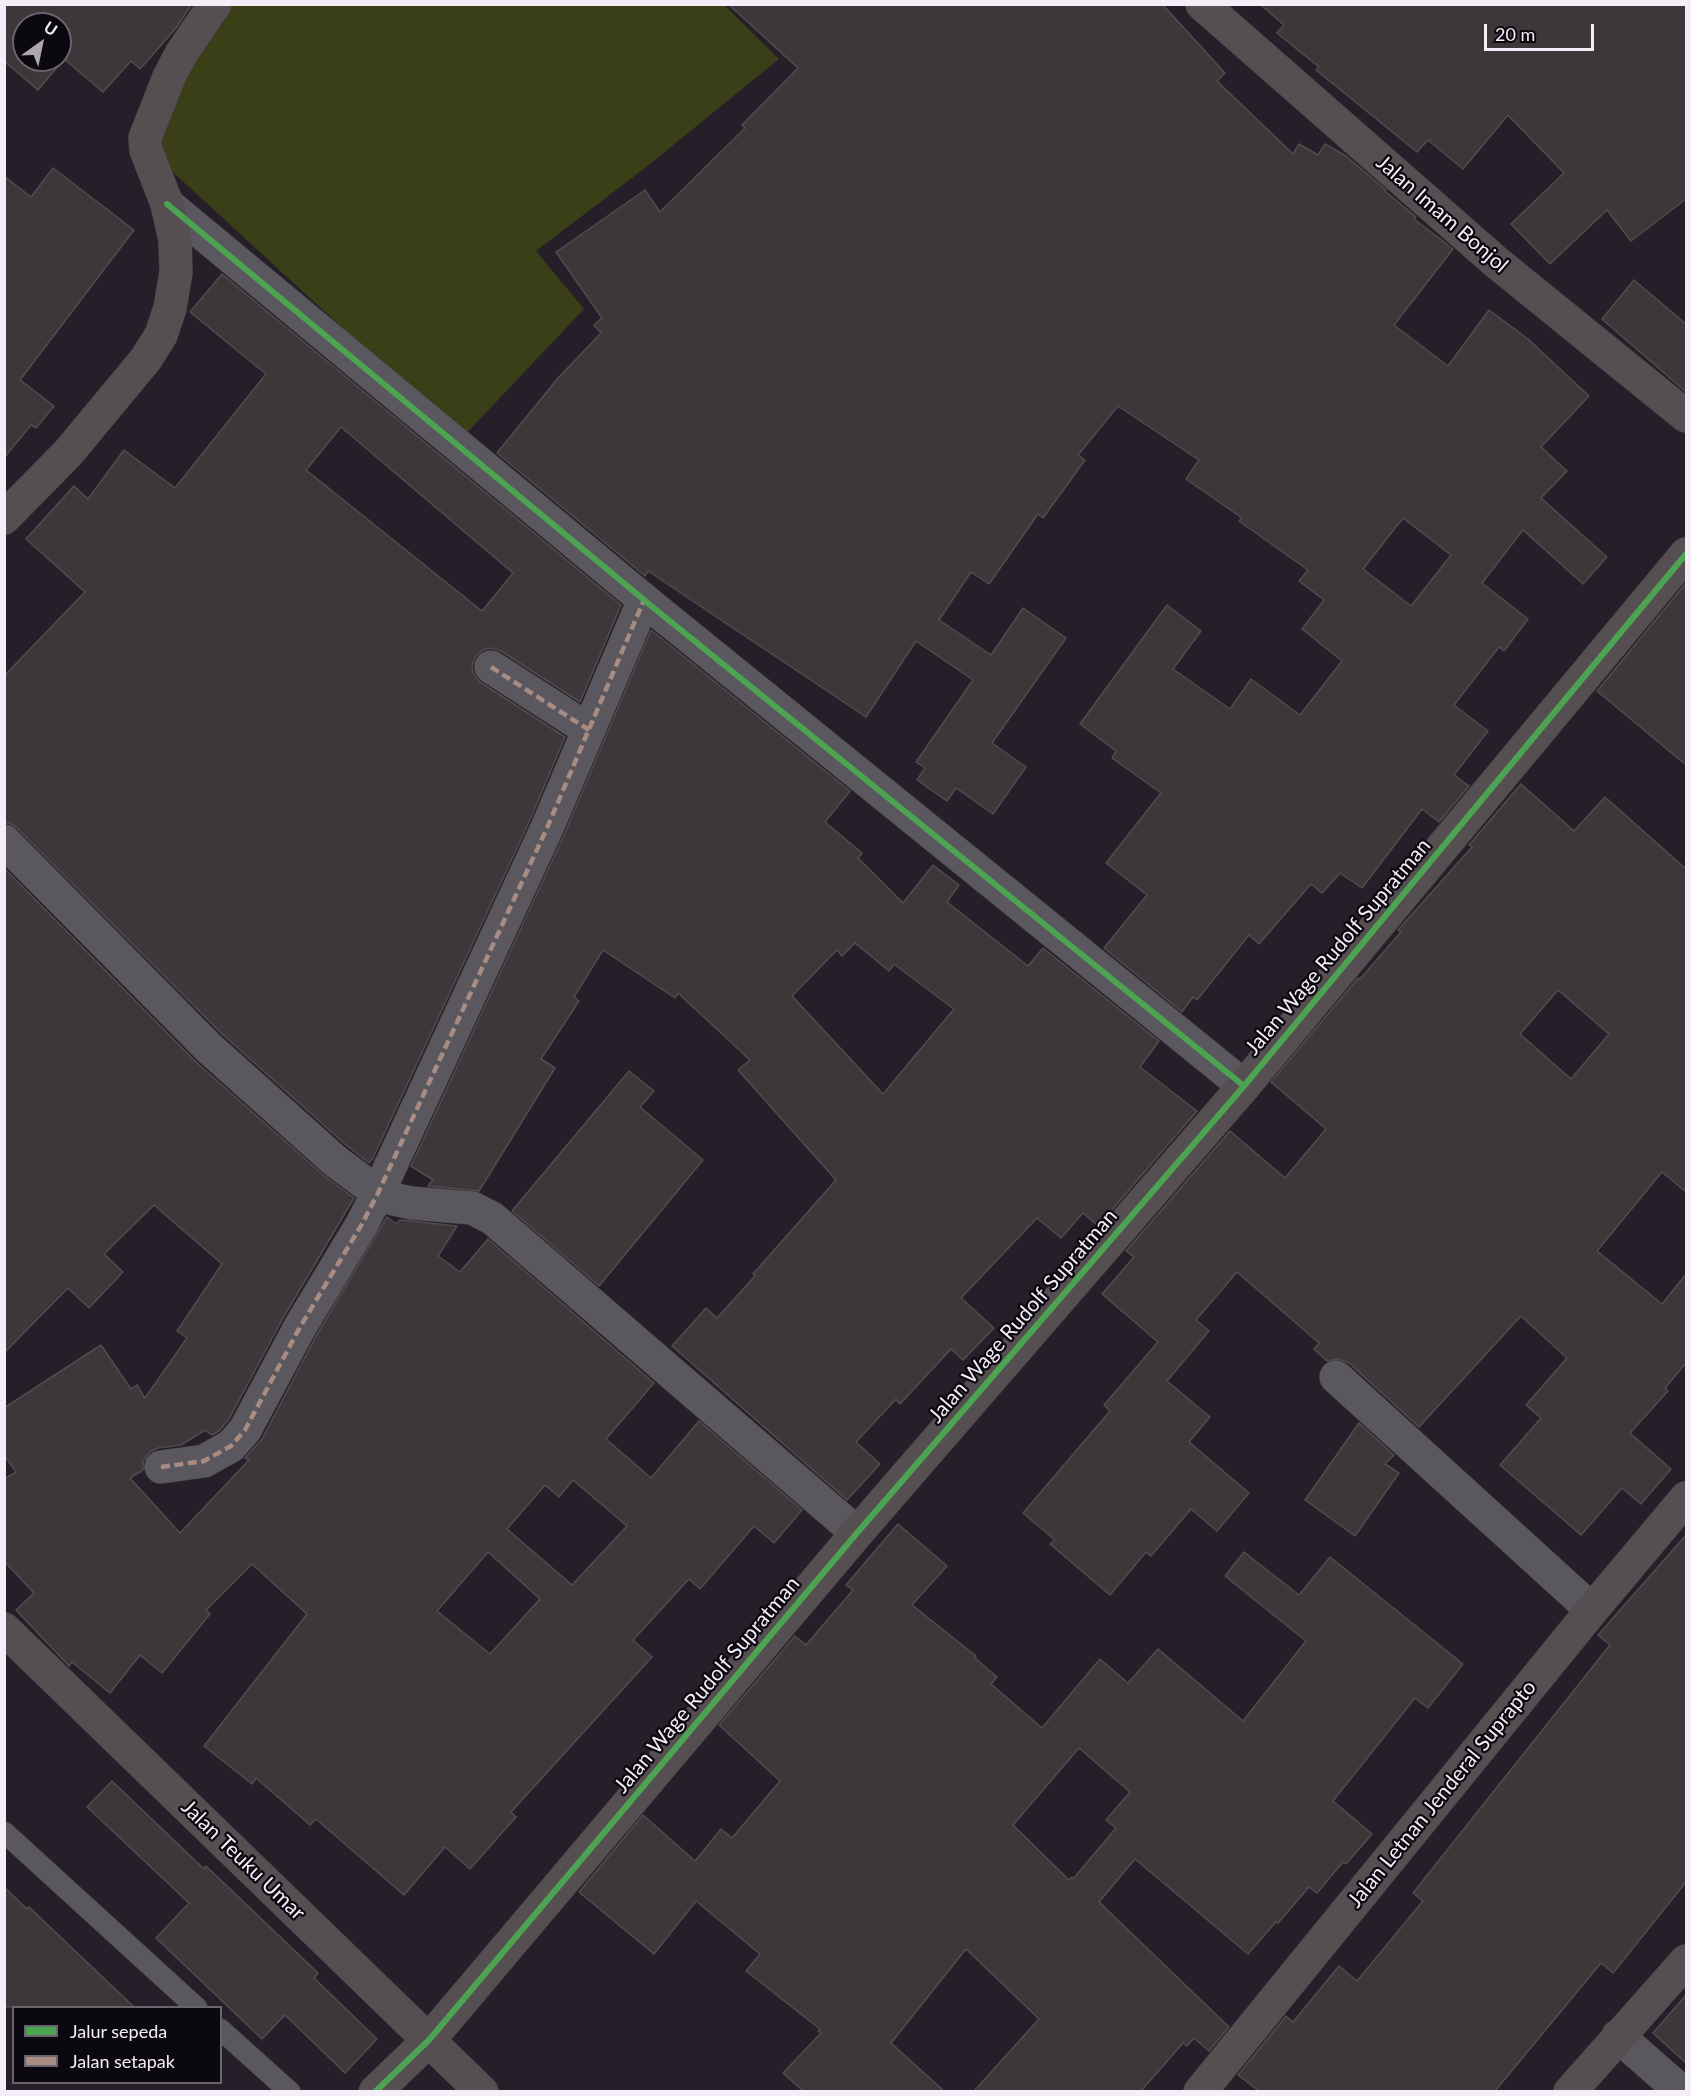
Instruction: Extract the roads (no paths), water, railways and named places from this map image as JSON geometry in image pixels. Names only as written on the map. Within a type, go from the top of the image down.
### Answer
[{"type":"street","points":[[4,518],[68,453],[147,359],[161,335],[170,308],[176,272],[175,240],[167,204],[146,150],[147,131],[181,54],[215,4]]},
{"type":"street","name":"Jalan Imam Bonjol","points":[[1202,4],[1496,262],[1686,416]]},
{"type":"street","points":[[167,204],[658,611],[1244,1086]]},
{"type":"street","points":[[175,240],[210,240]]},
{"type":"street","name":"Jalan Wage Rudolf Supratman","points":[[375,2091],[429,2040],[857,1533],[1244,1086],[1686,554]]},
{"type":"street","points":[[161,1467],[204,1461],[231,1446],[245,1430],[300,1327],[393,1198],[589,730],[658,611]]},
{"type":"street","points":[[491,667],[589,730]]},
{"type":"street","points":[[4,841],[210,1048],[318,1147],[393,1198],[472,1208],[492,1218],[857,1533]]},
{"type":"street","points":[[1336,1377],[1592,1610]]},
{"type":"street","name":"Jalan Letnan Jenderal Suprapto","points":[[1200,2091],[1686,1498]]},
{"type":"street","name":"Jalan Teuku Umar","points":[[4,1629],[482,2091]]},
{"type":"street","points":[[1570,2091],[1686,1961]]},
{"type":"street","points":[[1618,2036],[1682,2091]]},
{"type":"lane","points":[[4,1832],[196,2006]]},
{"type":"lane","points":[[222,2031],[290,2091]]}]
